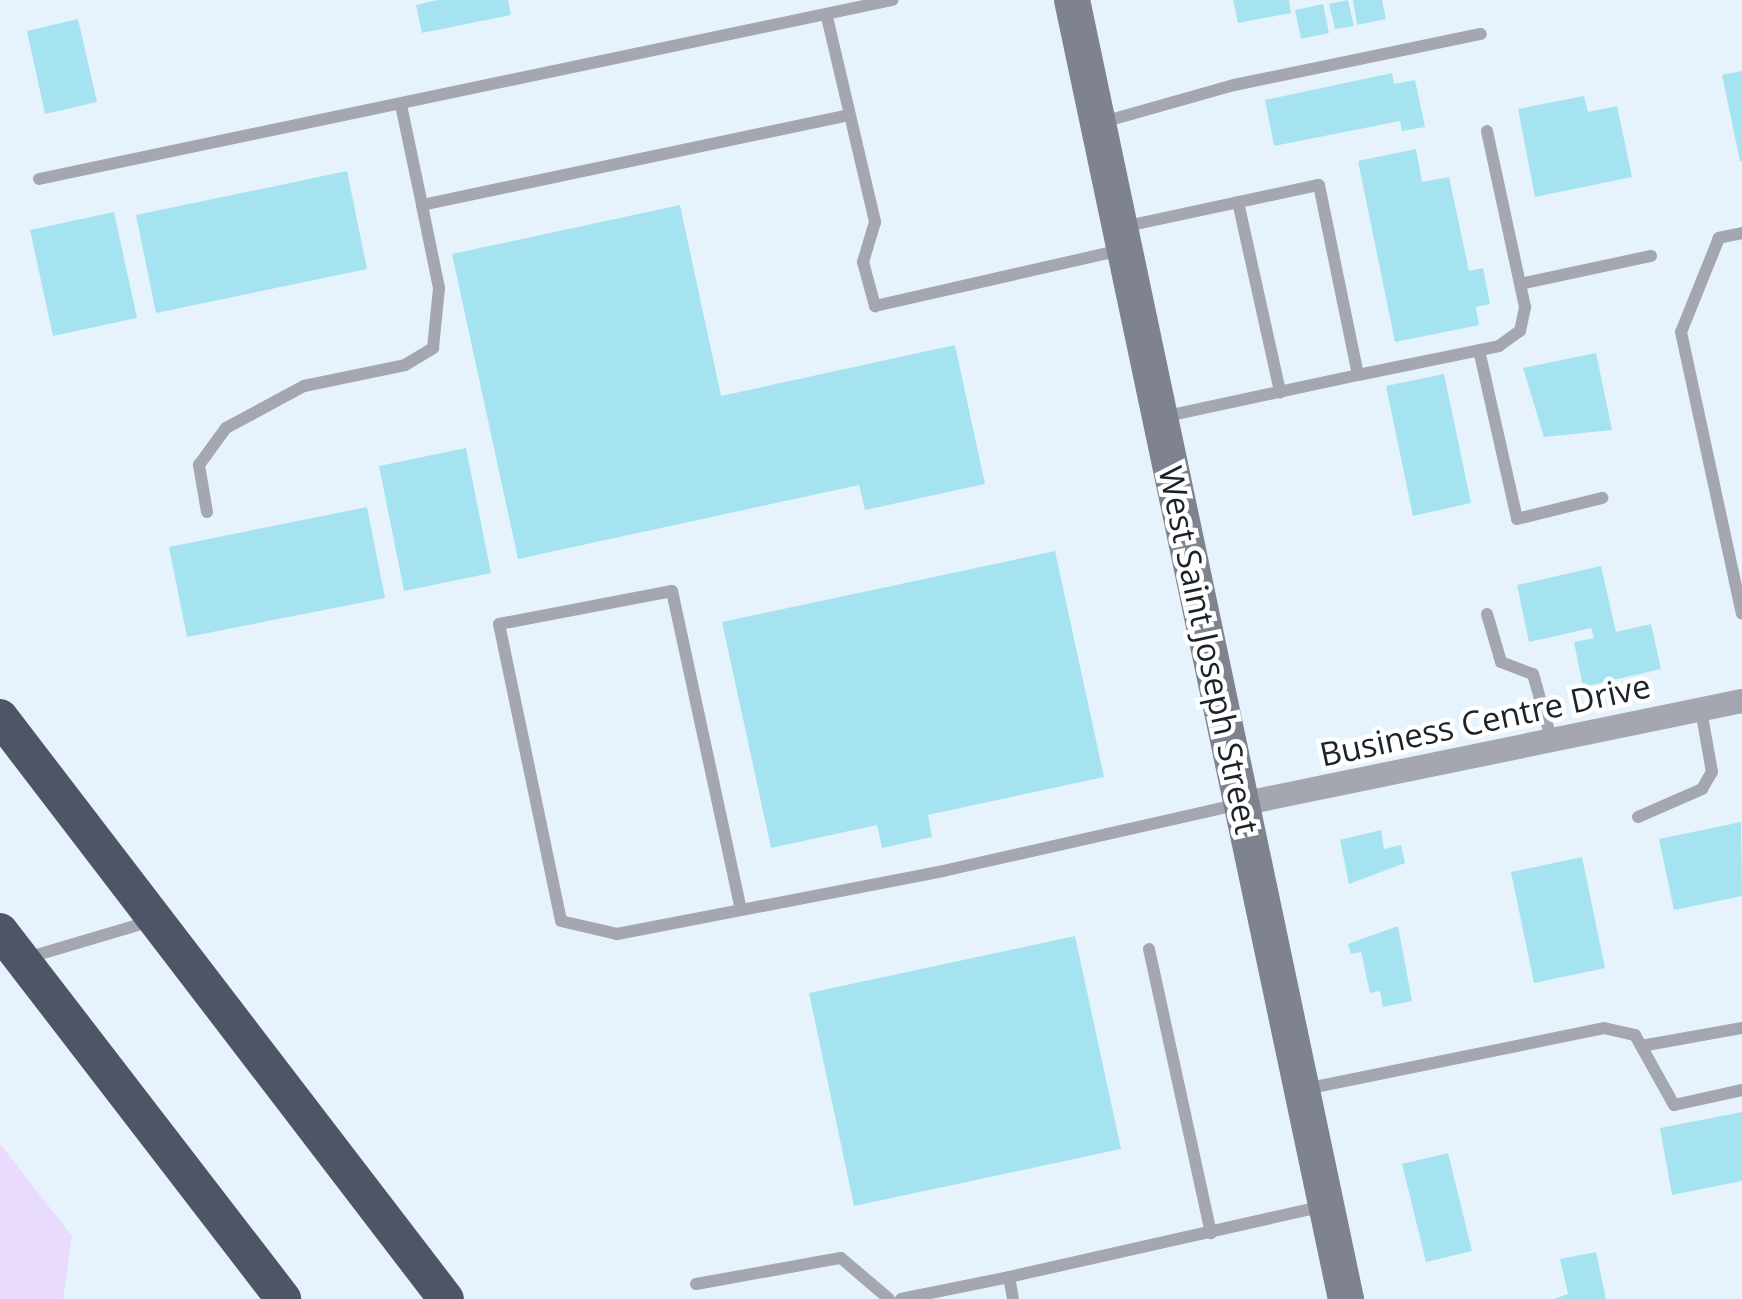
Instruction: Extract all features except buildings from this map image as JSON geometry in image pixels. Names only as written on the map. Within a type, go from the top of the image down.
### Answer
[{"type":"highway","points":[[0,717],[446,1299]]},
{"type":"highway","points":[[11,945],[284,1299]]},
{"type":"street","name":"West Saint Joseph Street","points":[[1072,0],[1346,1299]]},
{"type":"street","name":"Business Centre Drive","points":[[1241,804],[1742,700]]},
{"type":"lane","points":[[39,179],[892,0]]},
{"type":"lane","points":[[827,17],[875,222],[863,262],[874,306],[1122,239],[1238,202],[1319,185],[1358,375]]},
{"type":"lane","points":[[1098,123],[1234,85],[1481,34]]},
{"type":"lane","points":[[207,512],[199,465],[226,428],[304,386],[405,365],[434,348],[439,288],[401,105]]},
{"type":"lane","points":[[422,205],[848,115]]},
{"type":"lane","points":[[1160,418],[1479,350],[1520,331],[1520,284],[1487,131]]},
{"type":"lane","points":[[1238,202],[1280,392]]},
{"type":"lane","points":[[1742,233],[1718,238],[1681,332],[1742,613]]},
{"type":"lane","points":[[1520,284],[1652,256]]},
{"type":"lane","points":[[1479,350],[1517,519],[1602,499]]},
{"type":"lane","points":[[741,910],[672,591],[499,624],[561,921],[617,934],[741,910],[1241,804]]},
{"type":"lane","points":[[1487,614],[1501,662],[1533,674],[1552,741]]},
{"type":"lane","points":[[1638,817],[1702,789],[1712,772],[1701,709]]},
{"type":"lane","points":[[11,945],[155,920]]},
{"type":"lane","points":[[1149,949],[1211,1233]]},
{"type":"lane","points":[[1304,1089],[1604,1028],[1636,1035],[1674,1105],[1742,1090]]},
{"type":"lane","points":[[1641,1046],[1742,1028]]},
{"type":"lane","points":[[901,1299],[1326,1205]]},
{"type":"lane","points":[[696,1284],[841,1258],[889,1299]]},
{"type":"lane","points":[[1009,1277],[1013,1299]]},
{"type":"shaded area","points":[[0,1144],[72,1236],[63,1299],[0,1299]]}]
